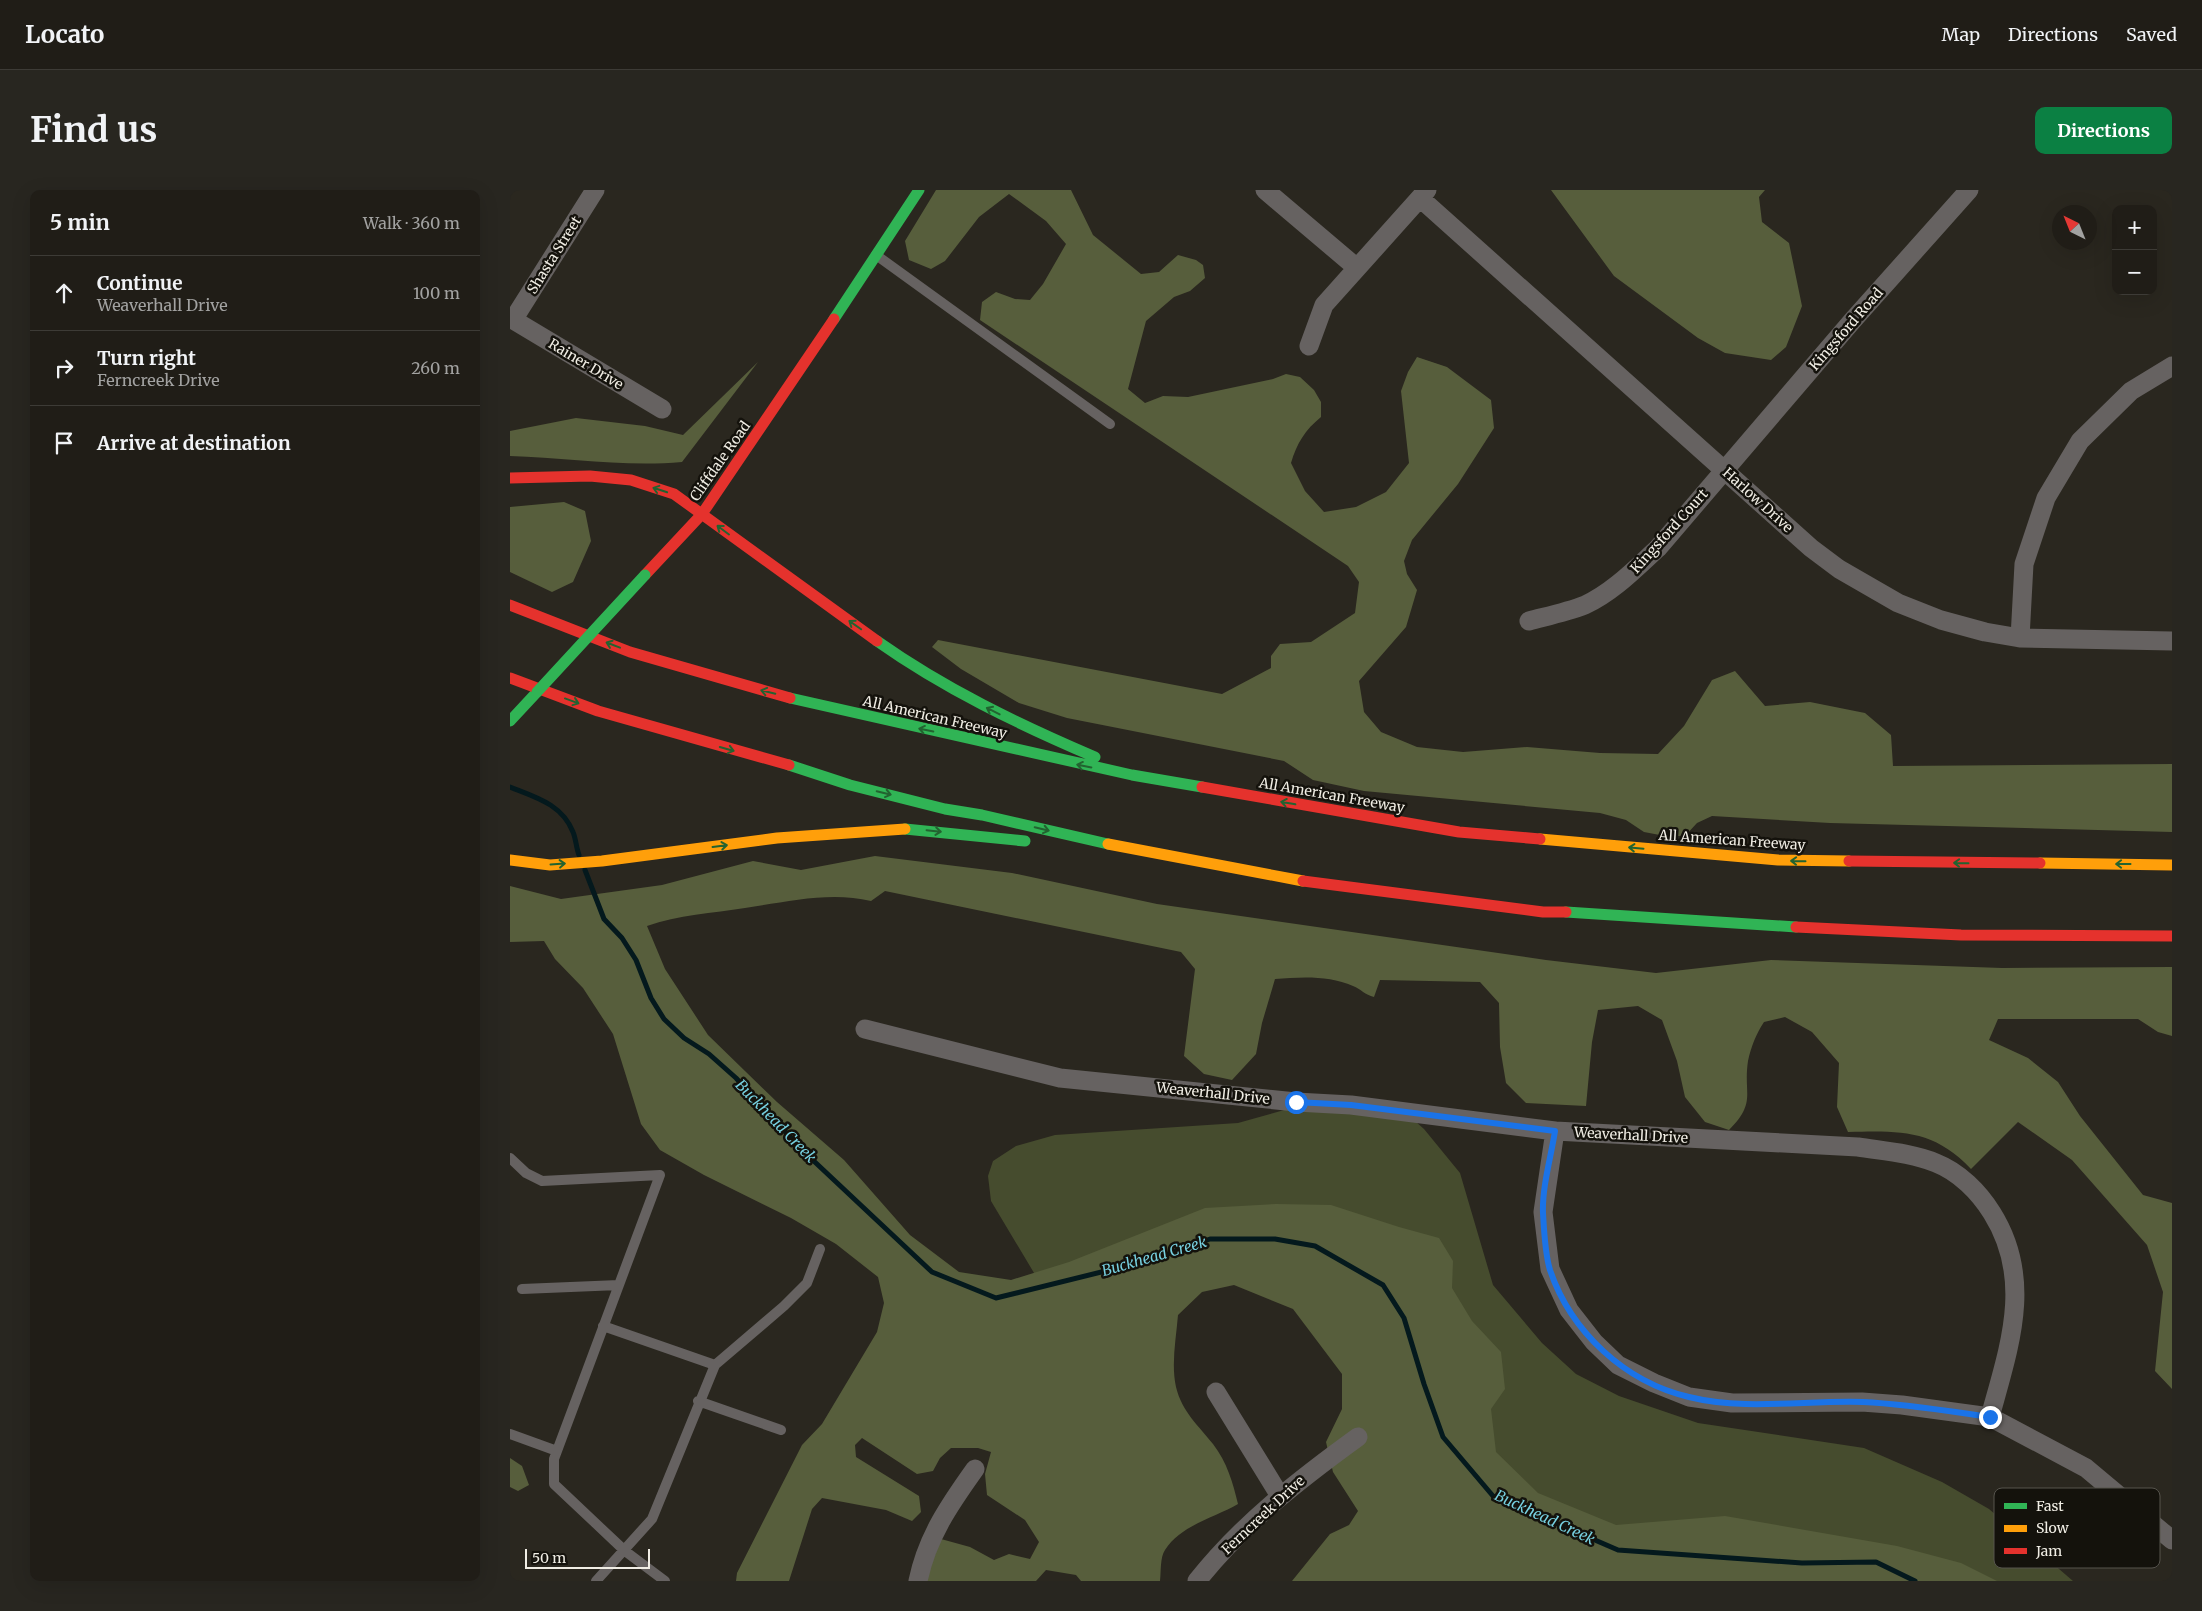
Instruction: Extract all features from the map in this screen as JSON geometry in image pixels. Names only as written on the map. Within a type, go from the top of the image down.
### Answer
[{"type":"main road","name":"Cliffdale Road","points":[[510,721],[702,514],[919,190]]},
{"type":"main road","points":[[510,478],[590,476],[631,480],[674,494],[791,580],[908,662],[975,702],[1014,722],[1084,751],[1132,775]]},
{"type":"main road","name":"All American Freeway","points":[[510,605],[630,652],[758,690],[1052,759],[1132,775],[1459,832],[1778,860],[2172,865]]},
{"type":"main road","points":[[510,678],[598,711],[806,770],[850,785],[945,809],[982,815],[1112,845],[1290,879],[1543,912],[1577,912],[1714,923],[1961,935],[2172,936]]},
{"type":"main road","points":[[510,860],[550,865],[602,861],[777,838],[906,829],[1033,842]]},
{"type":"main road","points":[[1050,843],[1112,845]]},
{"type":"street","name":"Shasta Street","points":[[512,319],[595,190]]},
{"type":"street","points":[[1265,190],[1357,268]]},
{"type":"street","name":"Kingsford Road","points":[[1724,470],[1853,320],[1969,190]]},
{"type":"street","points":[[1309,346],[1324,304],[1423,194]]},
{"type":"street","name":"Harlow Drive","points":[[1423,194],[1724,470],[1812,548],[1839,569],[1878,593],[1941,620],[1985,632],[2020,638],[2172,640]]},
{"type":"street","name":"Rainer Drive","points":[[512,319],[662,409]]},
{"type":"street","points":[[2020,638],[2024,564],[2046,498],[2080,441],[2132,391],[2172,366]]},
{"type":"street","name":"Kingsford Court","points":[[1529,621],[1586,604],[1624,579],[1658,548],[1724,470]]},
{"type":"street","name":"Weaverhall Drive","points":[[865,1029],[1060,1078],[1296,1102],[1351,1105],[1555,1131],[1858,1147],[1902,1154],[1936,1163],[1967,1182],[1983,1199],[2003,1231],[2014,1262],[2016,1294],[2013,1331],[1990,1417]]},
{"type":"street","points":[[1555,1131],[1543,1212],[1550,1269],[1569,1310],[1594,1342],[1618,1365],[1654,1383],[1689,1397],[1732,1403],[1878,1403],[1990,1417],[2086,1468],[2110,1488]]},
{"type":"street","points":[[1216,1392],[1280,1496]]},
{"type":"street","name":"Ferncreek Drive","points":[[1197,1581],[1280,1496],[1358,1437]]},
{"type":"street","points":[[918,1581],[928,1544],[943,1514],[975,1468]]},
{"type":"street","points":[[2160,1530],[2172,1540]]},
{"type":"lane","points":[[876,255],[1110,424]]},
{"type":"lane","points":[[510,1158],[526,1173],[542,1181],[660,1175],[554,1459],[554,1484],[625,1551],[665,1581]]},
{"type":"lane","points":[[596,1581],[652,1519],[698,1401],[715,1365],[784,1306],[807,1283],[820,1249]]},
{"type":"lane","points":[[522,1288],[619,1285]]},
{"type":"lane","points":[[603,1326],[715,1365]]},
{"type":"lane","points":[[698,1401],[780,1430]]},
{"type":"lane","points":[[510,1434],[557,1451]]},
{"type":"green space","points":[[936,190],[1071,190],[1093,235],[1141,274],[1159,272],[1178,255],[1196,260],[1203,265],[1205,278],[1190,291],[1174,297],[1146,321],[1128,389],[1145,403],[1163,396],[1188,397],[1273,379],[1286,374],[1300,377],[1314,390],[1321,402],[1321,417],[1302,437],[1291,463],[1305,491],[1324,512],[1356,507],[1386,492],[1409,463],[1401,391],[1408,372],[1417,357],[1447,367],[1491,400],[1494,428],[1458,484],[1412,540],[1404,561],[1407,574],[1417,590],[1406,627],[1359,681],[1364,712],[1381,732],[1417,747],[1463,752],[1527,747],[1600,753],[1658,754],[1684,726],[1712,680],[1735,671],[1765,706],[1810,702],[1865,713],[1891,735],[1893,766],[2172,764],[2172,832],[1830,823],[1712,816],[1697,823],[1685,836],[1665,836],[1644,832],[1626,820],[1600,813],[1364,791],[1313,780],[1284,761],[1067,718],[1019,703],[961,669],[932,647],[938,640],[1222,694],[1271,668],[1271,656],[1280,644],[1311,642],[1355,613],[1359,582],[1348,566],[980,320],[982,302],[996,292],[1015,299],[1030,300],[1043,284],[1066,244],[1046,221],[1009,194],[979,217],[945,261],[931,269],[909,260],[905,241]]},
{"type":"green space","points":[[1551,190],[1765,190],[1759,197],[1762,222],[1789,243],[1802,306],[1786,347],[1771,360],[1725,353],[1698,338],[1614,276]]},
{"type":"green space","points":[[758,362],[682,462],[618,463],[510,456],[510,431],[576,418],[645,426],[683,435]]},
{"type":"green space","points":[[564,502],[585,511],[591,541],[573,582],[552,592],[510,572],[510,507]]},
{"type":"green space","points":[[875,856],[1012,873],[1157,904],[1546,960],[1656,973],[1771,960],[2002,968],[2172,967],[2172,1036],[2158,1032],[2138,1019],[1998,1019],[1989,1040],[2028,1058],[2058,1082],[2080,1116],[2143,1195],[2172,1203],[2172,1389],[2155,1371],[2163,1292],[2147,1245],[2072,1160],[2018,1122],[1971,1169],[1943,1146],[1929,1139],[1900,1133],[1848,1132],[1837,1107],[1839,1063],[1812,1032],[1785,1017],[1764,1022],[1759,1031],[1748,1061],[1746,1105],[1738,1120],[1729,1130],[1705,1122],[1685,1097],[1677,1061],[1662,1020],[1638,1006],[1598,1010],[1592,1042],[1586,1106],[1526,1103],[1506,1083],[1500,1047],[1499,1003],[1480,982],[1380,980],[1374,997],[1344,982],[1324,978],[1275,979],[1262,1023],[1256,1054],[1232,1080],[1204,1074],[1184,1056],[1195,969],[1181,952],[885,891],[871,901],[855,898],[824,897],[792,901],[683,917],[647,926],[665,969],[708,1035],[777,1102],[844,1160],[910,1235],[959,1272],[1011,1280],[1069,1262],[1205,1208],[1276,1204],[1331,1205],[1439,1238],[1453,1261],[1452,1288],[1472,1321],[1501,1352],[1505,1389],[1491,1409],[1496,1452],[1538,1493],[1616,1525],[1725,1516],[1897,1546],[1961,1563],[1997,1581],[1292,1581],[1330,1534],[1349,1525],[1358,1511],[1333,1472],[1326,1442],[1342,1409],[1342,1374],[1293,1309],[1234,1285],[1202,1292],[1178,1315],[1174,1369],[1176,1387],[1182,1404],[1213,1444],[1226,1465],[1238,1504],[1189,1528],[1172,1541],[1162,1557],[1160,1581],[1081,1581],[1076,1575],[1046,1570],[1036,1581],[925,1581],[941,1539],[970,1547],[994,1560],[1009,1554],[1030,1559],[1039,1542],[1025,1520],[987,1495],[985,1474],[991,1452],[978,1448],[951,1448],[940,1458],[933,1471],[917,1474],[862,1438],[855,1445],[856,1457],[919,1496],[921,1512],[912,1521],[886,1510],[822,1498],[812,1509],[789,1581],[736,1581],[737,1573],[802,1445],[822,1424],[877,1332],[884,1303],[878,1277],[836,1244],[791,1218],[704,1175],[660,1150],[641,1124],[613,1034],[583,988],[555,959],[544,941],[510,942],[510,886],[561,899],[662,885],[753,861],[801,870]]},
{"type":"green space","points":[[1327,1098],[1407,1114],[1424,1129],[1460,1173],[1493,1285],[1542,1343],[1576,1374],[1619,1396],[1698,1423],[1864,1448],[1942,1482],[1994,1513],[1994,1568],[2058,1568],[2073,1581],[1599,1581],[1365,1361],[1255,1279],[1052,1303],[991,1201],[988,1176],[993,1161],[1016,1146],[1055,1135],[1238,1123]]},
{"type":"green space","points":[[510,1458],[522,1466],[529,1485],[518,1491],[510,1487]]},
{"type":"waterway","name":"Buckhead Creek","points":[[510,787],[529,794],[555,808],[568,822],[573,832],[579,855]]},
{"type":"waterway","name":"Buckhead Creek","points":[[585,870],[604,919],[622,938],[636,960],[651,998],[664,1019],[684,1038],[709,1054],[736,1078],[801,1149],[932,1272],[996,1298],[1154,1259],[1210,1239],[1275,1239],[1315,1246],[1383,1285],[1404,1318],[1424,1384],[1443,1437],[1493,1496],[1618,1550],[1802,1563],[1876,1562],[1915,1581]]},
{"type":"traffic: fast","points":[[834,319],[919,190]]},
{"type":"traffic: fast","points":[[537,692],[645,575]]},
{"type":"traffic: fast","points":[[877,641],[929,675],[983,705],[1095,757]]},
{"type":"traffic: fast","points":[[510,721],[537,692]]},
{"type":"traffic: fast","points":[[790,698],[1132,775],[1202,787]]},
{"type":"traffic: fast","points":[[789,765],[850,785],[945,809],[982,815],[1108,844]]},
{"type":"traffic: fast","points":[[905,829],[1025,841]]},
{"type":"traffic: fast","points":[[1566,912],[1796,927]]},
{"type":"traffic: slow","points":[[510,860],[550,865],[602,861],[777,838],[905,829]]},
{"type":"traffic: slow","points":[[1540,839],[1778,860],[1849,861]]},
{"type":"traffic: slow","points":[[1108,844],[1303,881]]},
{"type":"traffic: slow","points":[[2040,863],[2172,865]]},
{"type":"traffic: jam","points":[[645,575],[702,514],[834,319]]},
{"type":"traffic: jam","points":[[510,478],[590,476],[631,480],[674,494],[877,641]]},
{"type":"traffic: jam","points":[[510,605],[630,652],[790,698]]},
{"type":"traffic: jam","points":[[510,678],[598,711],[789,765]]},
{"type":"traffic: jam","points":[[1202,787],[1459,832],[1540,839]]},
{"type":"traffic: jam","points":[[1849,861],[2040,863]]},
{"type":"traffic: jam","points":[[1303,881],[1543,912],[1566,912]]},
{"type":"traffic: jam","points":[[1796,927],[1961,935],[2172,936]]},
{"type":"route","points":[[1296,1102],[1351,1105],[1555,1131],[1543,1212],[1550,1269],[1569,1310],[1594,1342],[1618,1365],[1654,1383],[1689,1397],[1732,1403],[1862,1402],[1902,1405],[1990,1417]]}]
